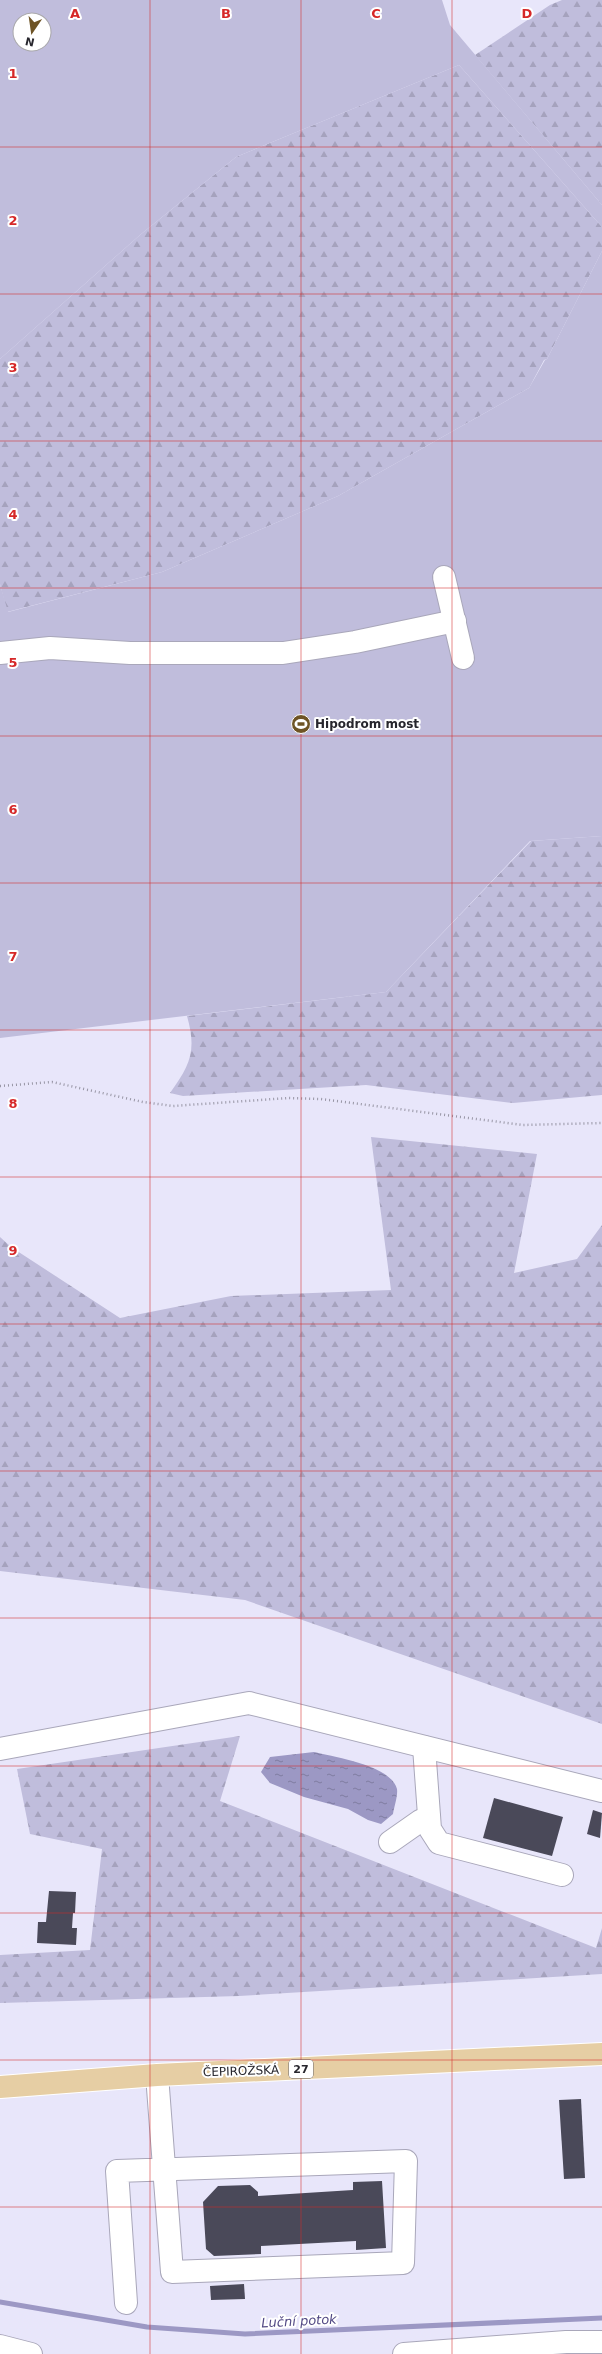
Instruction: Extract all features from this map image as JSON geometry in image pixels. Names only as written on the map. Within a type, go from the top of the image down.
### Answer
[{"type":"main road","name":"ČEPIROŽSKÁ","points":[[0,2087],[157,2075],[602,2054]]},
{"type":"street","points":[[444,577],[463,658]]},
{"type":"street","points":[[0,653],[50,648],[130,653],[283,653],[354,642],[455,621]]},
{"type":"street","points":[[0,1749],[249,1703],[602,1791]]},
{"type":"street","points":[[424,1746],[430,1829],[439,1843],[562,1876]]},
{"type":"street","points":[[390,1842],[420,1820],[429,1817]]},
{"type":"street","points":[[126,2304],[117,2171],[164,2168],[406,2161],[403,2263],[172,2272],[164,2168],[157,2075]]},
{"type":"street","points":[[404,2354],[566,2342],[602,2342]]},
{"type":"street","points":[[0,2346],[31,2354]]},
{"type":"path","points":[[0,1086],[52,1082],[143,1102],[173,1106],[289,1098],[321,1099],[523,1125],[602,1123]]},
{"type":"green space","points":[[0,0],[442,0],[450,25],[602,205],[602,227],[459,65],[236,157],[140,235],[0,359]]},
{"type":"green space","points":[[562,0],[602,0],[602,205],[475,55],[550,5]]},
{"type":"green space","points":[[459,65],[602,227],[602,251],[547,359],[544,360],[529,388],[338,496],[162,572],[7,612],[0,584],[0,359],[140,235],[236,157]]},
{"type":"green space","name":"Hipodrom most","points":[[602,251],[602,836],[530,841],[386,992],[0,1038],[0,584],[8,612],[162,572],[338,496],[529,388],[547,359]]},
{"type":"green space","points":[[602,836],[602,1095],[513,1103],[366,1085],[183,1096],[170,1093],[187,1066],[190,1057],[191,1039],[187,1016],[386,992],[531,841]]},
{"type":"green space","points":[[371,1137],[537,1154],[514,1273],[577,1259],[602,1225],[602,1724],[245,1600],[0,1571],[0,1237],[11,1247],[120,1318],[231,1296],[391,1290]]},
{"type":"green space","points":[[240,1736],[220,1801],[596,1948],[602,1928],[602,1974],[239,1996],[0,2003],[0,1955],[90,1950],[102,1849],[30,1834],[17,1769]]},
{"type":"water","points":[[314,1752],[361,1763],[384,1774],[393,1781],[397,1792],[393,1814],[381,1824],[368,1820],[348,1809],[304,1797],[270,1783],[261,1772],[270,1757]]},
{"type":"building","points":[[494,1798],[563,1817],[552,1856],[483,1838]]},
{"type":"building","points":[[593,1810],[602,1813],[600,1838],[587,1834]]},
{"type":"building","points":[[49,1891],[76,1892],[75,1913],[73,1913],[72,1928],[77,1928],[76,1945],[37,1943],[38,1922],[46,1922]]},
{"type":"building","points":[[581,2099],[585,2178],[564,2179],[559,2100]]},
{"type":"building","points":[[382,2181],[386,2248],[356,2250],[356,2241],[261,2246],[261,2254],[214,2256],[206,2249],[203,2202],[218,2186],[250,2185],[258,2192],[258,2196],[353,2190],[353,2182]]},
{"type":"building","points":[[244,2284],[245,2299],[211,2300],[210,2286]]},
{"type":"waterway","name":"Luční potok","points":[[0,2302],[147,2327],[245,2334],[602,2318]]},
{"type":"place","name":"Hipodrom most","points":[[301,724]]}]
